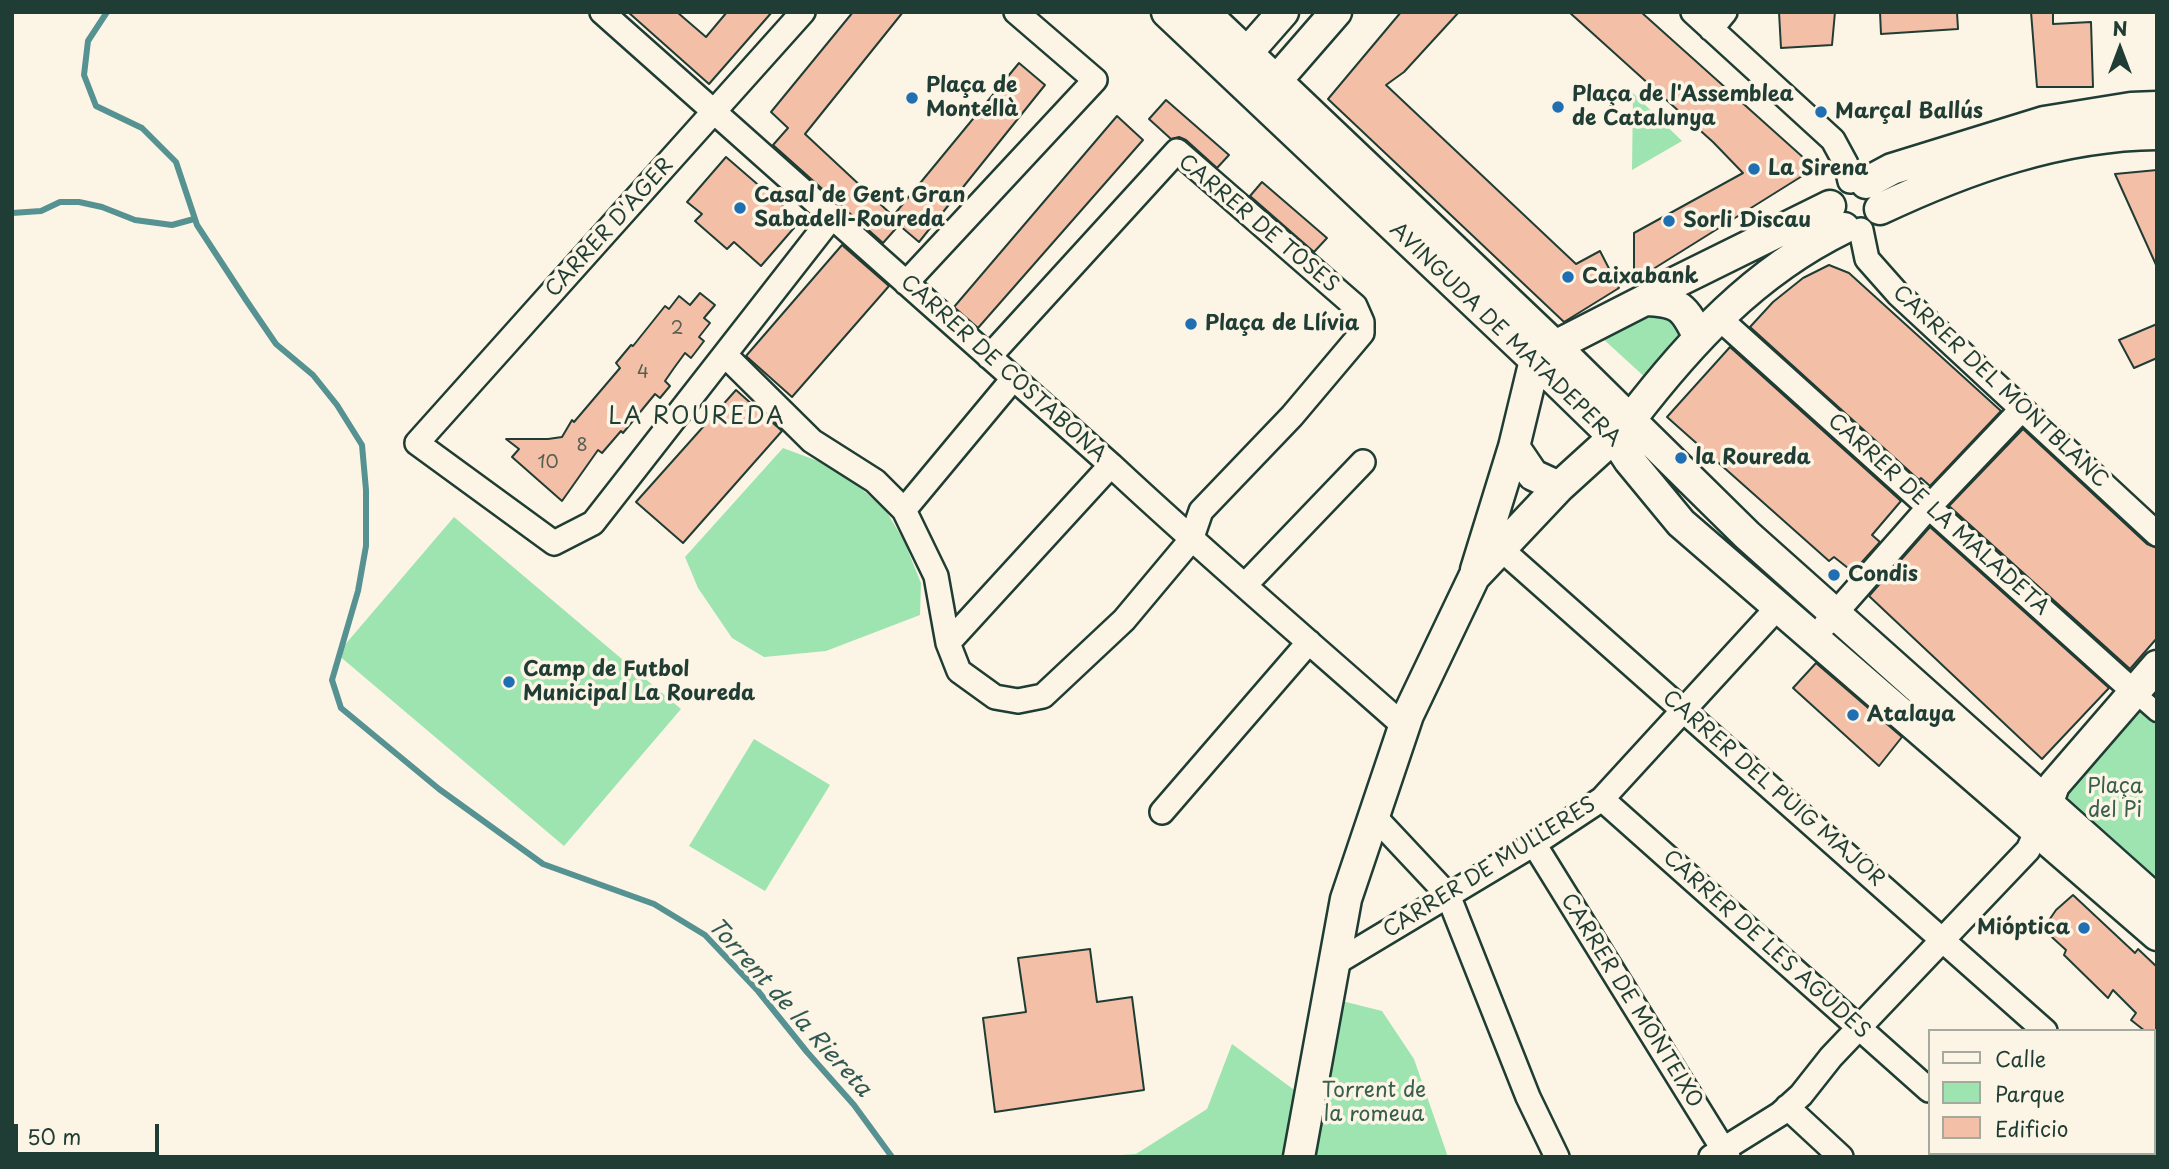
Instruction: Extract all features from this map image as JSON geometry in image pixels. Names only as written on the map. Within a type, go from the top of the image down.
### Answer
[{"type":"street","name":"CARRER DE COSTABONA","points":[[602,12],[1191,540],[1404,726]]},
{"type":"street","name":"CARRER D'AGER","points":[[724,355],[593,523],[554,543],[417,443],[803,12]]},
{"type":"street","points":[[906,283],[1095,80],[1016,12]]},
{"type":"street","name":"AVINGUDA DE MATADEPERA","points":[[1167,12],[1545,353]]},
{"type":"street","name":"AVINGUDA DE MATADEPERA","points":[[1203,12],[1276,80],[1622,429],[1747,535],[2157,901]]},
{"type":"street","points":[[1247,53],[1283,12]]},
{"type":"street","points":[[1276,80],[1336,12]]},
{"type":"street","points":[[1474,577],[1559,487],[1622,429],[1678,359],[1744,292],[1854,218],[1878,194],[1858,182],[1833,140],[1718,21],[1693,12]]},
{"type":"street","points":[[1854,218],[1836,190],[1842,184],[1858,182],[2044,122],[2131,108],[2157,107]]},
{"type":"street","points":[[1299,1157],[1346,899],[1404,726],[1474,577],[1545,353],[1662,289],[1854,218],[1951,177],[2003,159],[2064,145],[2157,134]]},
{"type":"street","name":"CARRER DE TOSES","points":[[724,355],[806,436],[875,481],[904,510],[936,576],[948,643],[959,671],[995,697],[1018,701],[1043,696],[1124,620],[1191,540],[1201,511],[1292,416],[1362,333],[1362,322],[1355,306],[1177,151],[989,357]]},
{"type":"street","points":[[724,355],[832,217]]},
{"type":"street","name":"CARRER DEL MONTBLANC","points":[[1854,218],[1867,259],[1898,294],[2157,534]]},
{"type":"street","points":[[1645,300],[1665,301],[1709,328]]},
{"type":"street","name":"CARRER DE LA MALADETA","points":[[1709,328],[1929,507],[2157,712]]},
{"type":"street","points":[[904,510],[1013,379]]},
{"type":"street","points":[[1813,637],[1929,507],[2022,410]]},
{"type":"street","name":"AVINGUDA DE MATADEPERA","points":[[1622,429],[1629,460],[1681,523],[2157,936]]},
{"type":"street","points":[[1514,447],[1532,475],[1559,487]]},
{"type":"street","points":[[1245,585],[1363,462]]},
{"type":"street","points":[[948,643],[1111,466]]},
{"type":"street","name":"CARRER DEL PUIG MAJOR","points":[[1501,549],[2043,1029]]},
{"type":"street","name":"CARRER DE MULLERES","points":[[1334,964],[1534,844],[1602,799],[1778,607]]},
{"type":"street","points":[[1162,812],[1309,642]]},
{"type":"street","points":[[1721,1154],[1801,1096],[1831,1057],[2028,849],[2054,785],[2157,666]]},
{"type":"street","name":"CARRER DE LES AGUDES","points":[[1602,799],[1927,1088]]},
{"type":"street","points":[[1373,815],[1448,895],[1528,1097],[1558,1157]]},
{"type":"street","name":"CARRER DE MONTEIXO","points":[[1534,844],[1721,1154]]},
{"type":"street","points":[[1787,1107],[1842,1157]]},
{"type":"green space","points":[[1633,93],[1682,141],[1632,170]]},
{"type":"green space","points":[[1650,311],[1671,313],[1683,336],[1648,380],[1601,337]]},
{"type":"green space","points":[[783,448],[818,461],[851,480],[885,509],[904,541],[921,583],[920,615],[826,651],[764,657],[732,638],[698,588],[685,557]]},
{"type":"green space","name":"Camp de Futbol Municipal La Roureda","points":[[454,517],[681,709],[564,846],[337,654]]},
{"type":"green space","name":"Plaça del Pi","points":[[2144,709],[2157,720],[2157,896],[2066,813],[2063,796],[2137,711]]},
{"type":"green space","points":[[754,739],[830,785],[765,891],[689,846]]},
{"type":"green space","name":"Torrent de la romeua","points":[[1342,1001],[1382,1011],[1414,1059],[1448,1157],[1091,1157],[1136,1154],[1207,1109],[1232,1044],[1297,1092]]},
{"type":"building","points":[[628,12],[677,12],[706,37],[727,12],[772,12],[709,84]]},
{"type":"building","points":[[853,12],[903,12],[805,134],[893,216],[1019,63],[1045,85],[919,242],[899,225],[883,243],[773,145],[788,128],[771,112]]},
{"type":"building","points":[[1401,12],[1459,12],[1404,72],[1386,85],[1576,264],[1600,251],[1619,288],[1564,322],[1328,99]]},
{"type":"building","points":[[1569,12],[1641,12],[1815,168],[1634,281],[1634,233],[1743,173],[1713,142]]},
{"type":"building","points":[[1779,12],[1835,12],[1832,45],[1781,48]]},
{"type":"building","points":[[1880,12],[1957,12],[1958,29],[1881,34]]},
{"type":"building","points":[[2031,12],[2053,12],[2053,24],[2091,22],[2093,87],[2037,87]]},
{"type":"building","points":[[1166,100],[1229,155],[1217,168],[1186,140],[1179,137],[1171,139],[1149,119]]},
{"type":"building","points":[[1117,116],[1143,140],[978,328],[954,307]]},
{"type":"building","name":"Casal de Gent Gran Sabadell-Roureda","points":[[726,157],[800,221],[761,266],[734,242],[727,249],[695,221],[702,214],[687,202]]},
{"type":"building","points":[[2157,170],[2157,267],[2115,174]]},
{"type":"building","points":[[1262,182],[1327,238],[1314,252],[1250,196]]},
{"type":"building","points":[[842,245],[889,286],[792,397],[746,356]]},
{"type":"building","points":[[1829,265],[1849,273],[2001,411],[1930,486],[1921,478],[1919,480],[1750,327],[1773,302],[1803,278]]},
{"type":"building","points":[[700,293],[715,305],[704,318],[710,323],[699,337],[704,341],[691,358],[685,353],[665,381],[670,386],[660,398],[655,394],[623,433],[621,431],[602,453],[598,450],[562,501],[512,457],[519,449],[506,439],[562,437],[572,420],[574,422],[620,368],[616,363],[665,306],[669,309],[679,296],[690,305]]},
{"type":"building","points":[[2157,324],[2157,358],[2134,368],[2119,340]]},
{"type":"building","points":[[1730,347],[1901,501],[1872,535],[1880,542],[1853,572],[1834,557],[1829,561],[1667,417]]},
{"type":"building","points":[[736,390],[782,431],[683,543],[636,502]]},
{"type":"building","points":[[2023,429],[2147,544],[2157,548],[2157,638],[2130,669],[1949,506]]},
{"type":"building","points":[[1930,527],[2109,688],[2042,759],[1869,596]]},
{"type":"building","points":[[1816,663],[1902,737],[1879,766],[1793,688]]},
{"type":"building","points":[[2073,895],[2135,953],[2138,949],[2157,967],[2157,1031],[2142,1029],[2131,1020],[2136,1013],[2113,990],[2108,998],[2064,955],[2066,950],[2043,929],[2056,910]]},
{"type":"building","points":[[1090,949],[1097,1002],[1132,997],[1144,1090],[995,1112],[983,1018],[1026,1012],[1018,958]]},
{"type":"waterway","name":"Torrent de la Riereta","points":[[107,12],[88,41],[84,75],[96,106],[142,128],[176,162],[197,225],[246,300],[276,344],[313,375],[337,405],[362,445],[366,490],[366,546],[358,591],[332,680],[341,708],[439,789],[543,864],[654,904],[705,935],[758,991],[854,1105],[892,1157]]},
{"type":"waterway","points":[[12,213],[41,211],[60,202],[79,202],[102,207],[135,220],[172,225],[194,219]]},
{"type":"place","name":"Plaça de Montellà","points":[[912,98]]},
{"type":"place","name":"Plaça de l'Assemblea de Catalunya","points":[[1558,107]]},
{"type":"place","name":"Marçal Ballús","points":[[1821,112]]},
{"type":"place","name":"La Sirena","points":[[1754,169]]},
{"type":"place","name":"Casal de Gent Gran Sabadell-Roureda","points":[[740,208]]},
{"type":"place","name":"Sorli Discau","points":[[1669,221]]},
{"type":"place","name":"Caixabank","points":[[1568,277]]},
{"type":"place","name":"Plaça de Llívia","points":[[1191,324]]},
{"type":"place","name":"la Roureda","points":[[1681,458]]},
{"type":"place","name":"Condis","points":[[1834,575]]},
{"type":"place","name":"Camp de Futbol Municipal La Roureda","points":[[509,682]]},
{"type":"place","name":"Atalaya","points":[[1853,715]]},
{"type":"place","name":"Mióptica","points":[[2084,928]]},
{"type":"district","name":"LA ROUREDA","points":[[697,418]]}]
